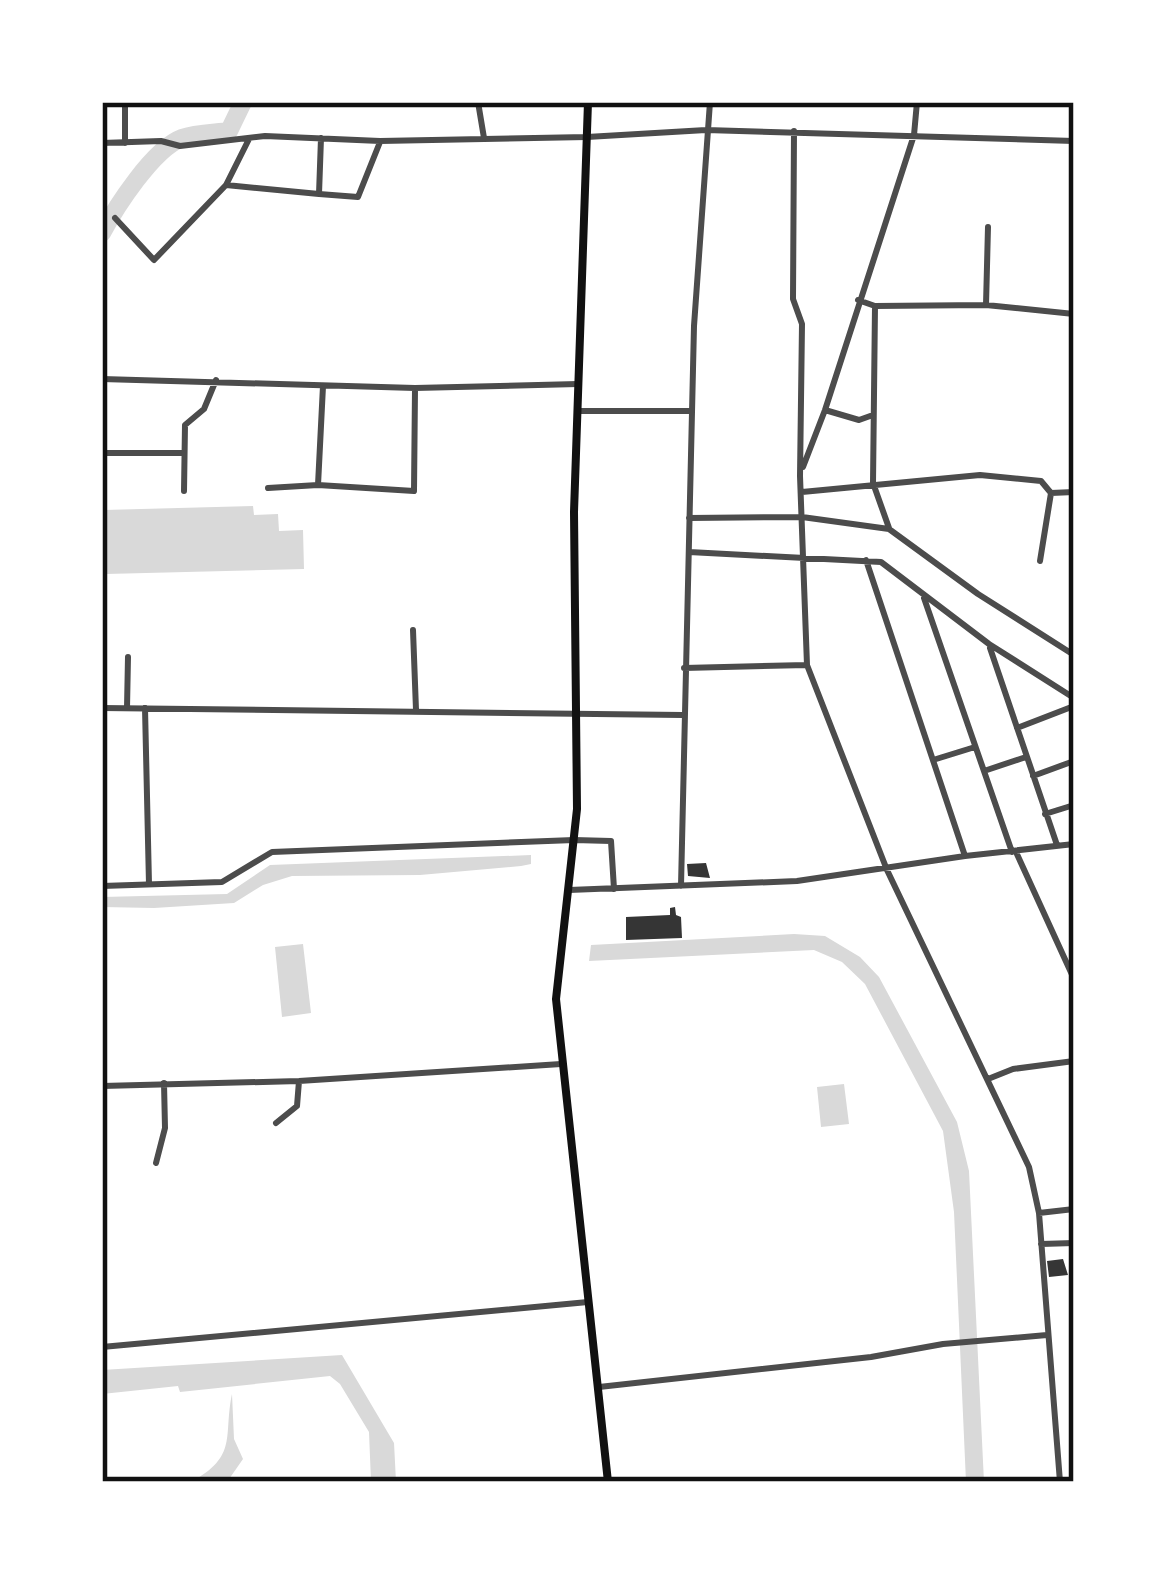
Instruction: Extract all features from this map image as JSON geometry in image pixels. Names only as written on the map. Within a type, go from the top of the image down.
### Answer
[{"type":"main road","points":[[588,102],[577,411],[574,840],[556,998],[608,1482]]},
{"type":"street","points":[[125,102],[125,143]]},
{"type":"street","points":[[478,102],[484,138]]},
{"type":"street","points":[[681,886],[692,411],[710,102]]},
{"type":"street","points":[[800,476],[826,410],[914,135],[916,102]]},
{"type":"street","points":[[102,142],[161,141],[180,146],[250,138],[380,141],[706,130],[1074,141]]},
{"type":"street","points":[[794,130],[794,298],[802,324],[801,558],[807,664],[887,870],[1029,1167],[1039,1213],[1060,1482]]},
{"type":"street","points":[[115,218],[154,260],[226,184],[250,138]]},
{"type":"street","points":[[319,194],[321,138]]},
{"type":"street","points":[[226,184],[358,197],[380,141]]},
{"type":"street","points":[[986,304],[988,227]]},
{"type":"street","points":[[858,300],[875,306],[986,304],[1074,314]]},
{"type":"street","points":[[875,306],[873,483],[889,529]]},
{"type":"street","points":[[102,379],[415,388],[578,384]]},
{"type":"street","points":[[184,491],[185,425],[203,409],[216,380]]},
{"type":"street","points":[[318,485],[323,385]]},
{"type":"street","points":[[268,488],[318,485],[414,491],[415,388]]},
{"type":"street","points":[[826,410],[859,420],[873,415]]},
{"type":"street","points":[[577,411],[692,411]]},
{"type":"street","points":[[102,453],[184,453]]},
{"type":"street","points":[[801,492],[980,475],[1041,481],[1051,493],[1040,561]]},
{"type":"street","points":[[1051,493],[1074,492]]},
{"type":"street","points":[[689,518],[802,517],[889,529],[978,594],[1074,655]]},
{"type":"street","points":[[689,552],[881,562],[1074,702]]},
{"type":"street","points":[[866,560],[965,856]]},
{"type":"street","points":[[923,594],[1014,852],[1074,980]]},
{"type":"street","points":[[413,630],[416,710]]},
{"type":"street","points":[[989,644],[1058,847]]},
{"type":"street","points":[[127,708],[128,657]]},
{"type":"street","points":[[684,668],[807,664]]},
{"type":"street","points":[[1017,728],[1074,702]]},
{"type":"street","points":[[102,708],[683,715]]},
{"type":"street","points":[[145,708],[149,884]]},
{"type":"street","points":[[933,760],[975,747]]},
{"type":"street","points":[[984,771],[1026,757]]},
{"type":"street","points":[[1033,776],[1074,761]]},
{"type":"street","points":[[1045,814],[1074,805]]},
{"type":"street","points":[[102,886],[222,882],[272,852],[574,840],[611,841],[614,889]]},
{"type":"street","points":[[569,890],[797,881],[1074,844]]},
{"type":"street","points":[[988,1078],[1074,1061]]},
{"type":"street","points":[[102,1086],[299,1081],[561,1064]]},
{"type":"street","points":[[276,1124],[297,1106],[299,1081]]},
{"type":"street","points":[[156,1163],[164,1128],[164,1083]]},
{"type":"street","points":[[1039,1213],[1074,1209]]},
{"type":"street","points":[[1041,1244],[1074,1243]]},
{"type":"street","points":[[102,1347],[590,1301]]},
{"type":"street","points":[[599,1387],[1047,1335]]},
{"type":"shaded area","points":[[253,506],[254,515],[278,514],[279,531],[303,530],[304,569],[106,574],[104,510]]},
{"type":"shaded area","points":[[531,855],[531,864],[521,866],[420,875],[292,876],[263,885],[234,903],[102,907],[102,897],[227,894],[270,865]]},
{"type":"shaded area","points":[[825,936],[860,957],[879,977],[957,1122],[969,1171],[984,1482],[966,1482],[954,1212],[943,1131],[865,984],[842,962],[814,950],[589,961],[591,945]]},
{"type":"shaded area","points":[[303,944],[311,1013],[282,1017],[275,947]]},
{"type":"shaded area","points":[[844,1084],[849,1124],[821,1127],[817,1087]]},
{"type":"shaded area","points":[[342,1355],[394,1443],[396,1482],[371,1482],[369,1432],[340,1384],[330,1376],[180,1392],[178,1386],[102,1394],[102,1370]]},
{"type":"shaded area","points":[[232,1394],[234,1439],[243,1459],[227,1482],[212,1478],[191,1482],[223,1454]]},
{"type":"building","points":[[706,863],[710,878],[688,876],[687,864]]},
{"type":"building","points":[[675,907],[681,917],[682,938],[626,940],[626,917],[670,915],[670,908]]},
{"type":"building","points":[[1063,1259],[1068,1275],[1049,1277],[1047,1261]]},
{"type":"waterway","points":[[102,233],[159,154],[182,138],[229,131],[243,102]]}]
